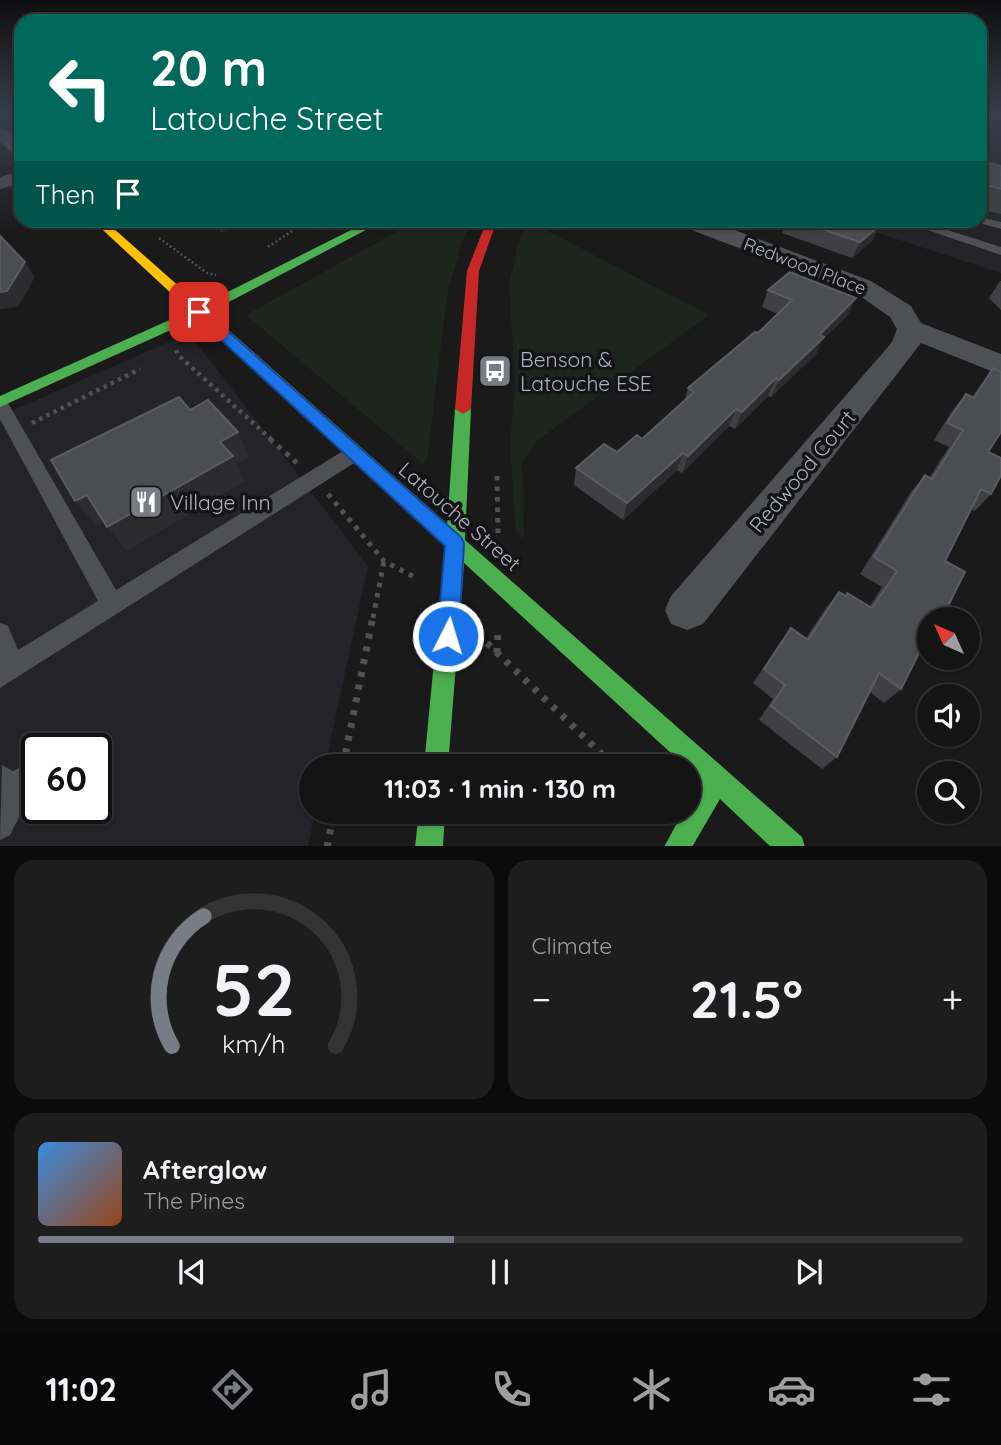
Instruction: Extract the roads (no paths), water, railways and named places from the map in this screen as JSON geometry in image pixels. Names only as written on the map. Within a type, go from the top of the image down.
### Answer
[{"type":"main road","name":"Latouche Street","points":[[106,228],[792,846]]},
{"type":"main road","points":[[0,402],[199,312],[364,228]]},
{"type":"main road","points":[[437,754],[473,271],[489,228]]},
{"type":"main road","points":[[677,846],[717,779]]},
{"type":"main road","points":[[429,846],[431,824]]},
{"type":"street","name":"Redwood Place","points":[[707,228],[862,286],[901,312],[911,330]]},
{"type":"street","points":[[911,330],[1001,365]]},
{"type":"street","name":"Redwood Court","points":[[687,610],[892,362],[906,344],[911,330]]},
{"type":"lane","points":[[928,228],[1001,251]]},
{"type":"lane","points":[[0,402],[112,605]]},
{"type":"lane","points":[[0,634],[7,671],[355,453]]},
{"type":"lane","points":[[0,825],[9,780]]},
{"type":"place","name":"Benson & Latouche ESE","points":[[495,371]]},
{"type":"place","name":"Village Inn","points":[[146,502]]}]
